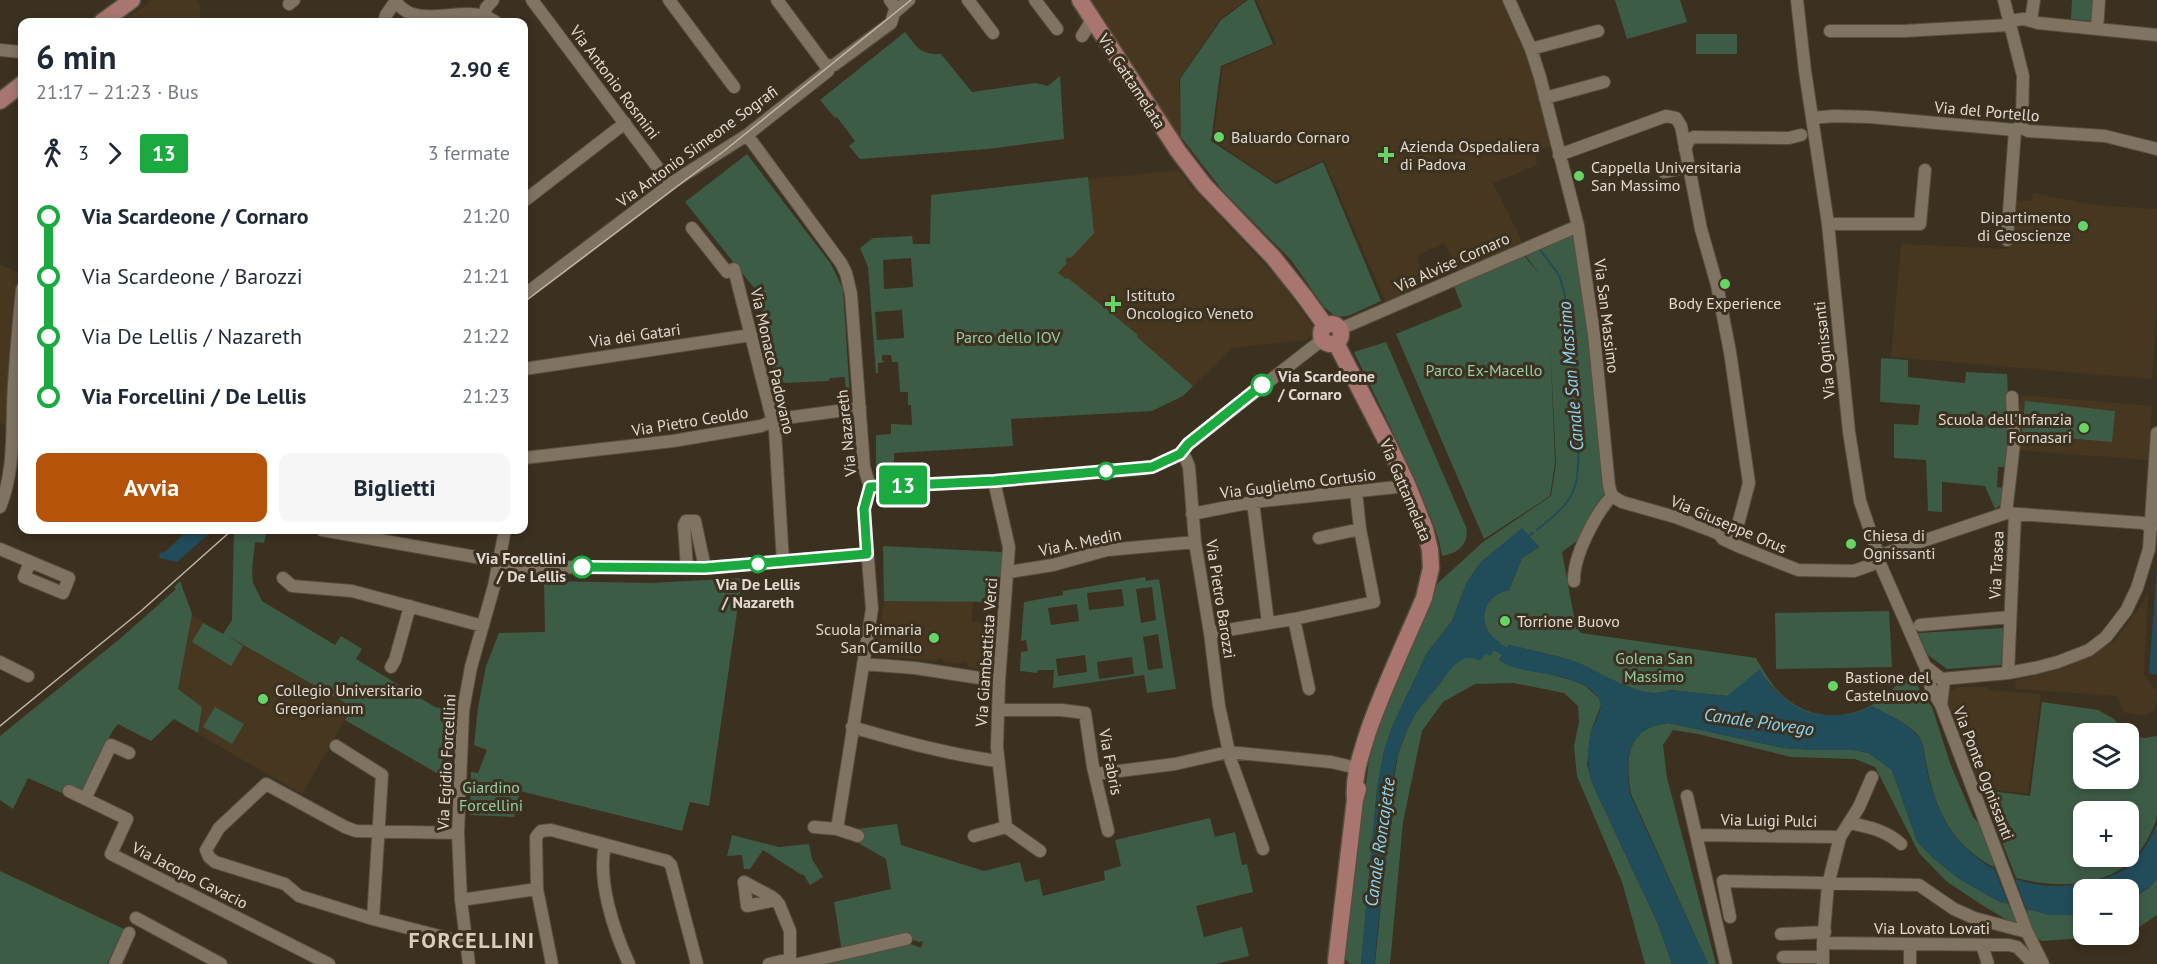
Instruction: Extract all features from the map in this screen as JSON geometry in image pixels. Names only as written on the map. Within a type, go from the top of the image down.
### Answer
[{"type":"main road","points":[[107,18],[132,0]]},
{"type":"main road","name":"Via Gattamelata","points":[[1080,0],[1198,178],[1273,256],[1331,334],[1407,486],[1420,517],[1430,550],[1429,583],[1376,707],[1357,768],[1355,800]]},
{"type":"main road","points":[[0,101],[18,87]]},
{"type":"main road","name":"Via Gattamelata","points":[[1334,963],[1355,800],[1365,743]]},
{"type":"street","points":[[484,16],[486,8],[493,0]]},
{"type":"street","name":"Via Antonio Rosmini","points":[[532,0],[670,184]]},
{"type":"street","points":[[669,0],[734,87]]},
{"type":"street","points":[[777,0],[826,66]]},
{"type":"street","name":"Via Antonio Simeone Sografi","points":[[528,292],[670,184],[747,135],[828,71],[826,66],[834,65],[891,23],[893,5],[909,0]]},
{"type":"street","points":[[968,0],[993,33]]},
{"type":"street","points":[[1035,0],[1057,29]]},
{"type":"street","name":"Via San Massimo","points":[[1509,0],[1532,50],[1578,225],[1594,333],[1609,486],[1612,496]]},
{"type":"street","points":[[1685,149],[1689,140],[1694,137],[1810,137],[1812,118],[1797,0]]},
{"type":"street","points":[[2004,0],[2023,76],[2022,120],[2018,128],[2007,240]]},
{"type":"street","points":[[2031,21],[2034,0]]},
{"type":"street","points":[[2097,28],[2100,0]]},
{"type":"street","points":[[385,18],[395,1],[409,14],[418,16],[464,14],[488,18]]},
{"type":"street","points":[[1830,31],[1904,30],[2009,23],[2024,19],[2157,35]]},
{"type":"street","points":[[1082,36],[1092,20]]},
{"type":"street","points":[[1532,50],[1598,31]]},
{"type":"street","points":[[0,50],[18,52]]},
{"type":"street","points":[[1545,98],[1604,82]]},
{"type":"street","points":[[1559,155],[1666,116],[1678,121],[1683,132],[1701,229],[1717,285],[1731,351],[1749,483],[1736,532],[1730,537],[1719,534]]},
{"type":"street","name":"Via del Portello","points":[[1812,118],[1870,117],[2105,136],[2157,150]]},
{"type":"street","points":[[528,198],[625,123]]},
{"type":"street","name":"Via Nazareth","points":[[747,135],[841,263],[846,273],[850,294],[864,467],[870,487],[864,509],[872,609],[837,829]]},
{"type":"street","name":"Via Ognissanti","points":[[1810,137],[1828,224],[1852,452],[1860,501],[1878,559],[1925,666],[1939,684]]},
{"type":"street","points":[[1664,172],[1689,167]]},
{"type":"street","points":[[1828,224],[1920,224],[1925,170]]},
{"type":"street","name":"Via Alvise Cornaro","points":[[870,487],[994,481],[1152,467],[1180,454],[1188,444],[1331,334],[1578,225]]},
{"type":"street","name":"Via Monaco Padovano","points":[[692,228],[727,272],[734,269],[773,421],[783,562]]},
{"type":"street","name":"Via dei Gatari","points":[[528,368],[751,335]]},
{"type":"street","points":[[0,507],[7,488],[18,432],[18,381]]},
{"type":"street","name":"Via Trasea","points":[[2008,674],[2014,443],[2012,397]]},
{"type":"street","name":"Via Pietro Ceoldo","points":[[528,458],[673,441],[761,426],[784,418],[860,408]]},
{"type":"street","points":[[1939,684],[1959,679],[2008,674],[2058,662],[2089,650],[2106,637],[2126,611],[2138,588],[2149,549],[2157,433]]},
{"type":"street","name":"Via Pietro Barozzi","points":[[1180,454],[1186,459],[1189,467],[1195,542],[1228,752],[1263,849]]},
{"type":"street","name":"Via Giambattista Verci","points":[[994,481],[1009,542],[1009,572],[999,681],[997,761],[1006,827]]},
{"type":"street","name":"Via Guglielmo Cortusio","points":[[1192,514],[1253,502],[1407,486]]},
{"type":"street","points":[[1210,633],[1294,619],[1374,602],[1360,529],[1356,491]]},
{"type":"street","points":[[1574,581],[1576,560],[1581,545],[1603,505],[1612,496]]},
{"type":"street","name":"Via Giuseppe Orus","points":[[1612,496],[1622,502],[1675,517],[1719,534],[1723,539],[1740,548],[1798,570],[1854,571],[1878,559],[2011,514]]},
{"type":"street","points":[[1253,502],[1268,623]]},
{"type":"street","points":[[2011,514],[2143,523],[2152,526]]},
{"type":"street","points":[[687,568],[684,525],[686,521],[695,521],[705,568]]},
{"type":"street","points":[[1319,538],[1360,529]]},
{"type":"street","points":[[345,534],[487,559],[517,567],[705,568],[867,554]]},
{"type":"street","name":"Via Egidio Forcellini","points":[[469,964],[461,900],[458,833],[463,711],[471,667],[499,563],[504,534]]},
{"type":"street","name":"Via A. Medin","points":[[1009,572],[1053,565],[1107,550],[1195,542]]},
{"type":"street","points":[[0,549],[30,562]]},
{"type":"street","points":[[283,578],[292,586],[352,591],[483,626]]},
{"type":"street","points":[[391,667],[410,606]]},
{"type":"street","name":"Via Trasea","points":[[1920,625],[2010,616]]},
{"type":"street","points":[[1294,619],[1309,689]]},
{"type":"street","points":[[0,663],[28,676]]},
{"type":"street","points":[[863,664],[915,668],[999,681]]},
{"type":"street","name":"Via Ponte Ognissanti","points":[[1939,684],[1941,705],[1996,854],[2025,927],[2043,964]]},
{"type":"street","name":"Via Fabris","points":[[998,710],[1061,710],[1085,713],[1095,774],[1108,831]]},
{"type":"street","points":[[852,727],[917,746],[960,756],[997,761]]},
{"type":"street","points":[[85,799],[111,745],[129,753]]},
{"type":"street","points":[[336,746],[382,775],[374,919]]},
{"type":"street","points":[[1095,774],[1175,764],[1228,752],[1331,762],[1357,768]]},
{"type":"street","points":[[1783,957],[1823,960],[1828,885],[1840,837],[1872,777]]},
{"type":"street","points":[[458,833],[356,831],[266,783],[219,828],[207,846],[207,855],[215,862],[285,884],[299,896],[374,919],[451,939],[466,940]]},
{"type":"street","name":"Via Jacopo Cavacio","points":[[69,791],[127,819],[111,854],[329,964]]},
{"type":"street","points":[[1687,796],[1726,964]]},
{"type":"street","points":[[1849,823],[1875,828],[1901,844]]},
{"type":"street","points":[[814,826],[837,829],[858,836]]},
{"type":"street","points":[[974,836],[1006,827],[1040,851]]},
{"type":"street","points":[[552,964],[537,889],[536,837],[541,831],[550,830],[667,861],[671,866],[697,964]]},
{"type":"street","name":"Via Luigi Pulci","points":[[1696,835],[1840,837]]},
{"type":"street","points":[[605,845],[604,881],[618,940],[629,964]]},
{"type":"street","points":[[1730,917],[1723,881],[1828,885],[1919,885],[1954,909],[1974,918],[2025,927]]},
{"type":"street","points":[[461,900],[537,889]]},
{"type":"street","points":[[776,900],[789,925],[792,962]]},
{"type":"street","points":[[136,918],[221,964]]},
{"type":"street","points":[[120,962],[129,933]]},
{"type":"street","name":"Via Lovato Lovati","points":[[1781,934],[1910,945],[2017,947],[2034,964]]},
{"type":"street","points":[[769,964],[792,962],[906,939]]},
{"type":"street","points":[[1910,945],[1910,964]]},
{"type":"street","points":[[1982,945],[1988,964]]},
{"type":"shaded area","points":[[152,0],[196,0],[200,4],[200,18],[127,18]]},
{"type":"shaded area","points":[[1089,0],[1246,0],[1220,19],[1179,79],[1183,143]]},
{"type":"shaded area","name":"Azienda Ospedaliera di Padova","points":[[1256,0],[1502,0],[1526,51],[1535,78],[1551,147],[1535,151],[1537,165],[1493,183],[1523,243],[1458,272],[1445,243],[1420,254],[1417,258],[1426,281],[1425,287],[1386,303],[1324,160],[1275,182],[1213,140],[1223,67],[1276,44]]},
{"type":"shaded area","points":[[1179,170],[1189,184],[1281,282],[1313,327],[1312,334],[1306,340],[1232,348],[1183,396],[931,195]]},
{"type":"shaded area","points":[[2033,193],[2095,205],[2157,209],[2157,301],[2152,379],[1891,357],[1901,244],[2008,249],[2011,200],[2032,201]]},
{"type":"shaded area","points":[[0,265],[18,272],[18,279],[11,362],[11,427],[0,423]]},
{"type":"shaded area","name":"Scuola dell'Infanzia Fornasari","points":[[2021,395],[2152,406],[2148,460],[2016,450]]},
{"type":"shaded area","points":[[2148,595],[2144,674],[2157,692],[2155,709],[2148,714],[2136,715],[2124,712],[2117,696],[2016,689],[2015,680],[2062,669],[2094,654],[2116,640]]},
{"type":"shaded area","name":"Scuola Primaria San Camillo","points":[[884,601],[973,601],[972,622],[991,624],[989,652],[996,653],[994,672],[968,667],[968,662],[961,661],[961,664],[943,662],[943,659],[937,658],[937,661],[876,656]]},
{"type":"shaded area","name":"Collegio Universitario Gregorianum","points":[[191,615],[352,708],[302,794],[198,734],[201,708],[177,690]]},
{"type":"shaded area","points":[[1959,687],[1988,687],[1987,690],[2041,694],[2028,794],[1979,788],[1946,702],[1949,692]]},
{"type":"green space","points":[[1248,0],[1254,0],[1273,44],[1221,66],[1211,141],[1276,184],[1323,162],[1381,301],[1348,316],[1336,317],[1324,307],[1291,260],[1222,190],[1181,137],[1180,79],[1221,20]]},
{"type":"green space","points":[[1615,0],[1680,0],[1687,22],[1627,39]]},
{"type":"green space","points":[[2072,0],[2093,0],[2091,21],[2071,19]]},
{"type":"green space","points":[[905,32],[916,46],[924,51],[941,54],[972,92],[1036,83],[1048,86],[1060,76],[1064,139],[988,149],[860,159],[849,146],[855,141],[837,117],[835,118],[820,100]]},
{"type":"green space","points":[[1696,34],[1737,34],[1737,54],[1696,54]]},
{"type":"green space","points":[[747,154],[831,264],[843,289],[850,397],[846,397],[845,377],[830,378],[829,381],[784,383],[771,366],[769,336],[764,336],[759,294],[685,202]]},
{"type":"green space","name":"Parco dello IOV","points":[[1088,177],[1094,233],[1071,258],[1068,257],[1065,261],[1067,263],[1058,273],[1068,278],[1138,335],[1137,337],[1193,386],[1183,396],[1152,411],[1011,419],[1013,446],[894,453],[894,469],[876,470],[876,435],[891,434],[891,424],[912,425],[911,405],[908,405],[908,392],[900,392],[898,362],[892,362],[891,355],[882,355],[882,360],[885,362],[878,363],[878,373],[876,373],[868,267],[860,248],[873,238],[912,236],[913,244],[930,244],[931,195]],"holes":[[[911,258],[913,287],[884,289],[883,260]],[[902,310],[904,338],[877,340],[875,312]]]},
{"type":"green space","points":[[1574,225],[1592,334],[1606,490],[1578,540],[1562,552],[1576,627],[1581,633],[1756,658],[1772,684],[1784,697],[1799,707],[1815,713],[1848,714],[1863,709],[1878,701],[1903,677],[1916,678],[1921,694],[1932,707],[1950,763],[1973,817],[2000,841],[2013,877],[1980,859],[1956,836],[1939,808],[1919,737],[1906,725],[1873,707],[1853,714],[1820,716],[1810,714],[1791,705],[1764,678],[1727,696],[1670,690],[1659,693],[1647,692],[1621,684],[1573,661],[1509,645],[1499,660],[1571,680],[1584,685],[1599,698],[1601,705],[1591,731],[1587,764],[1592,783],[1658,924],[1672,964],[1645,964],[1622,882],[1577,776],[1574,746],[1579,722],[1578,706],[1564,693],[1514,683],[1475,684],[1443,702],[1422,731],[1403,822],[1390,964],[1375,964],[1392,790],[1398,755],[1420,704],[1440,684],[1449,670],[1461,659],[1486,653],[1499,642],[1486,629],[1484,613],[1492,598],[1509,590],[1522,558],[1539,547],[1522,529],[1481,562],[1467,582],[1452,621],[1427,653],[1392,727],[1384,751],[1377,788],[1361,964],[1350,964],[1344,957],[1369,760],[1385,707],[1438,583],[1483,542],[1551,496],[1556,464],[1550,340],[1555,463],[1550,496],[1484,539],[1396,334],[1462,307],[1452,281],[1522,253],[1541,276],[1520,248]]},
{"type":"green space","points":[[1386,342],[1466,527],[1464,543],[1448,555],[1442,556],[1435,528],[1416,482],[1354,352]]},
{"type":"green space","points":[[1881,358],[1908,360],[1908,377],[1965,383],[1966,372],[2007,374],[2010,440],[2008,467],[1998,467],[1997,487],[2005,488],[2003,500],[1998,507],[1995,509],[1985,486],[1942,482],[1942,512],[1928,511],[1926,460],[1894,458],[1894,424],[1918,425],[1920,405],[1880,402]]},
{"type":"green space","points":[[2025,401],[2115,411],[2112,442],[2022,434]]},
{"type":"green space","points":[[234,534],[266,534],[264,543],[255,542],[252,570],[253,583],[262,601],[335,645],[341,636],[362,649],[356,659],[435,707],[445,709],[442,776],[345,720],[352,707],[226,635],[243,646],[231,666],[192,642],[203,623],[223,634],[232,620]]},
{"type":"green space","points":[[883,546],[1002,552],[1000,602],[884,601]]},
{"type":"green space","points":[[1145,577],[1146,581],[1159,579],[1176,689],[1147,693],[1144,675],[1053,688],[1054,670],[1038,670],[1037,673],[1020,671],[1021,652],[1028,651],[1026,640],[1021,641],[1024,602],[1063,595],[1063,591]],"holes":[[[1152,587],[1156,620],[1141,623],[1136,589]],[[1122,589],[1124,606],[1089,610],[1087,593]],[[1077,604],[1079,621],[1051,625],[1048,608]],[[1158,634],[1163,668],[1148,670],[1143,637]],[[1085,655],[1087,672],[1058,676],[1056,659]],[[1132,657],[1134,674],[1099,679],[1097,662]]]},
{"type":"green space","name":"Giardino Forcellini","points":[[742,578],[709,806],[690,802],[682,831],[520,791],[514,817],[470,815],[471,772],[478,773],[487,750],[474,745],[486,666],[499,633],[545,632],[544,581],[651,583]]},
{"type":"green space","points":[[180,581],[192,614],[178,689],[202,707],[198,733],[174,719],[151,741],[118,724],[83,792],[64,794],[28,778],[13,809],[0,800],[0,736],[122,637],[176,589],[174,587]]},
{"type":"green space","points":[[1889,611],[1892,667],[1776,669],[1775,613]]},
{"type":"green space","points":[[2004,628],[2001,665],[1947,669],[1928,655],[1918,633]]},
{"type":"green space","points":[[2042,702],[2098,710],[2118,723],[2073,723],[2073,789],[2139,789],[2139,737],[2157,736],[2157,814],[2147,840],[2139,852],[2139,801],[2073,801],[2073,867],[2123,867],[2098,879],[2073,879],[2073,884],[2053,884],[2016,878],[1982,790],[2030,796]]},
{"type":"green space","points":[[215,707],[244,724],[232,744],[203,727]]},
{"type":"green space","points":[[1669,723],[1784,748],[1853,750],[1869,753],[1892,770],[1917,841],[1932,857],[1958,878],[1998,901],[2050,915],[2073,915],[2073,939],[2042,941],[1946,881],[1919,853],[1875,767],[1855,759],[1791,757],[1673,730],[1663,745],[1667,778],[1716,964],[1708,964],[1631,794],[1628,769],[1632,747],[1636,738],[1655,726]]},
{"type":"green space","points":[[1210,818],[1215,837],[1235,832],[1242,865],[1247,864],[1253,892],[1196,906],[1204,937],[1242,927],[1249,956],[1216,964],[809,964],[905,942],[921,948],[923,941],[919,942],[904,937],[842,952],[834,902],[891,889],[886,859],[848,837],[849,830],[897,824],[901,845],[984,871],[1020,862],[1025,882],[1039,879],[1043,896],[1105,880],[1104,871],[1121,866],[1115,840]]},
{"type":"green space","points":[[732,835],[779,847],[809,844],[812,859],[823,877],[810,885],[804,875],[763,850],[750,869],[744,869],[742,855],[727,856]]},
{"type":"green space","points":[[0,871],[124,929],[107,964],[0,964]]},
{"type":"green space","points":[[2157,879],[2157,915],[2139,927],[2139,894]]},
{"type":"water","points":[[1522,528],[1539,547],[1522,558],[1509,590],[1492,598],[1487,605],[1484,621],[1492,636],[1500,642],[1490,656],[1486,653],[1480,661],[1468,658],[1453,667],[1415,716],[1400,747],[1389,802],[1375,964],[1361,964],[1377,788],[1384,751],[1392,727],[1427,653],[1452,621],[1467,582],[1481,562]]},
{"type":"water","points":[[184,534],[208,534],[177,562],[159,558],[160,553],[165,552]]},
{"type":"water","points":[[2157,566],[2157,675],[2149,673]]},
{"type":"water","name":"Canale Piovego","points":[[1509,645],[1573,661],[1634,689],[1659,693],[1670,690],[1727,696],[1760,669],[1769,684],[1781,696],[1808,712],[1839,715],[1872,706],[1906,725],[1919,737],[1935,798],[1944,819],[1957,838],[1991,867],[2011,877],[2033,884],[2073,884],[2073,915],[2050,915],[1998,901],[1958,878],[1932,857],[1917,841],[1892,770],[1869,753],[1853,750],[1784,748],[1669,723],[1644,731],[1636,738],[1629,757],[1628,781],[1630,794],[1708,964],[1672,964],[1658,924],[1592,783],[1588,764],[1589,745],[1591,732],[1601,705],[1598,697],[1582,684],[1507,665],[1499,660]]},
{"type":"water","points":[[2157,825],[2157,879],[2139,894],[2139,879],[2100,879],[2127,867],[2139,867],[2139,855]]},
{"type":"pier","points":[[1993,865],[2013,874],[2028,913],[2010,908]]},
{"type":"waterway","name":"Canale San Massimo","points":[[1537,530],[1559,511],[1572,493],[1578,470],[1579,444],[1576,380],[1564,292],[1559,276],[1540,250]]},
{"type":"waterway","name":"Canale San Massimo","points":[[1526,538],[1533,533]]},
{"type":"waterway","name":"Canale Roncajette","points":[[1488,642],[1515,657]]},
{"type":"tram line","points":[[528,299],[724,151],[911,0]]},
{"type":"tram line","points":[[0,726],[141,611],[228,534]]},
{"type":"bus line","name":"13","points":[[582,567],[705,568],[867,554],[864,509],[870,487],[994,481],[1152,467],[1180,454],[1188,444],[1262,385]]},
{"type":"place","name":"Baluardo Cornaro","points":[[1219,137]]},
{"type":"place","name":"Azienda Ospedaliera di Padova","points":[[1386,155]]},
{"type":"place","name":"Cappella Universitaria San Massimo","points":[[1579,176]]},
{"type":"place","name":"Dipartimento di Geoscienze","points":[[2083,226]]},
{"type":"place","name":"Body Experience","points":[[1725,284]]},
{"type":"place","name":"Istituto Oncologico Veneto","points":[[1113,304]]},
{"type":"place","name":"Via Scardeone / Cornaro","points":[[1262,385]]},
{"type":"place","name":"Scuola dell'Infanzia Fornasari","points":[[2084,428]]},
{"type":"place","name":"Chiesa di Ognissanti","points":[[1851,544]]},
{"type":"place","name":"Via De Lellis / Nazareth","points":[[758,564]]},
{"type":"place","name":"Via Forcellini / De Lellis","points":[[582,567]]},
{"type":"place","name":"Torrione Buovo","points":[[1505,621]]},
{"type":"place","name":"Scuola Primaria San Camillo","points":[[934,638]]},
{"type":"place","name":"Bastione del Castelnuovo","points":[[1833,686]]},
{"type":"place","name":"Collegio Universitario Gregorianum","points":[[263,699]]},
{"type":"district","name":"FORCELLINI","points":[[472,940]]},
{"type":"park label","name":"Parco Ex-Macello","points":[[1484,370]]},
{"type":"park label","name":"Golena San Massimo","points":[[1654,667]]}]
